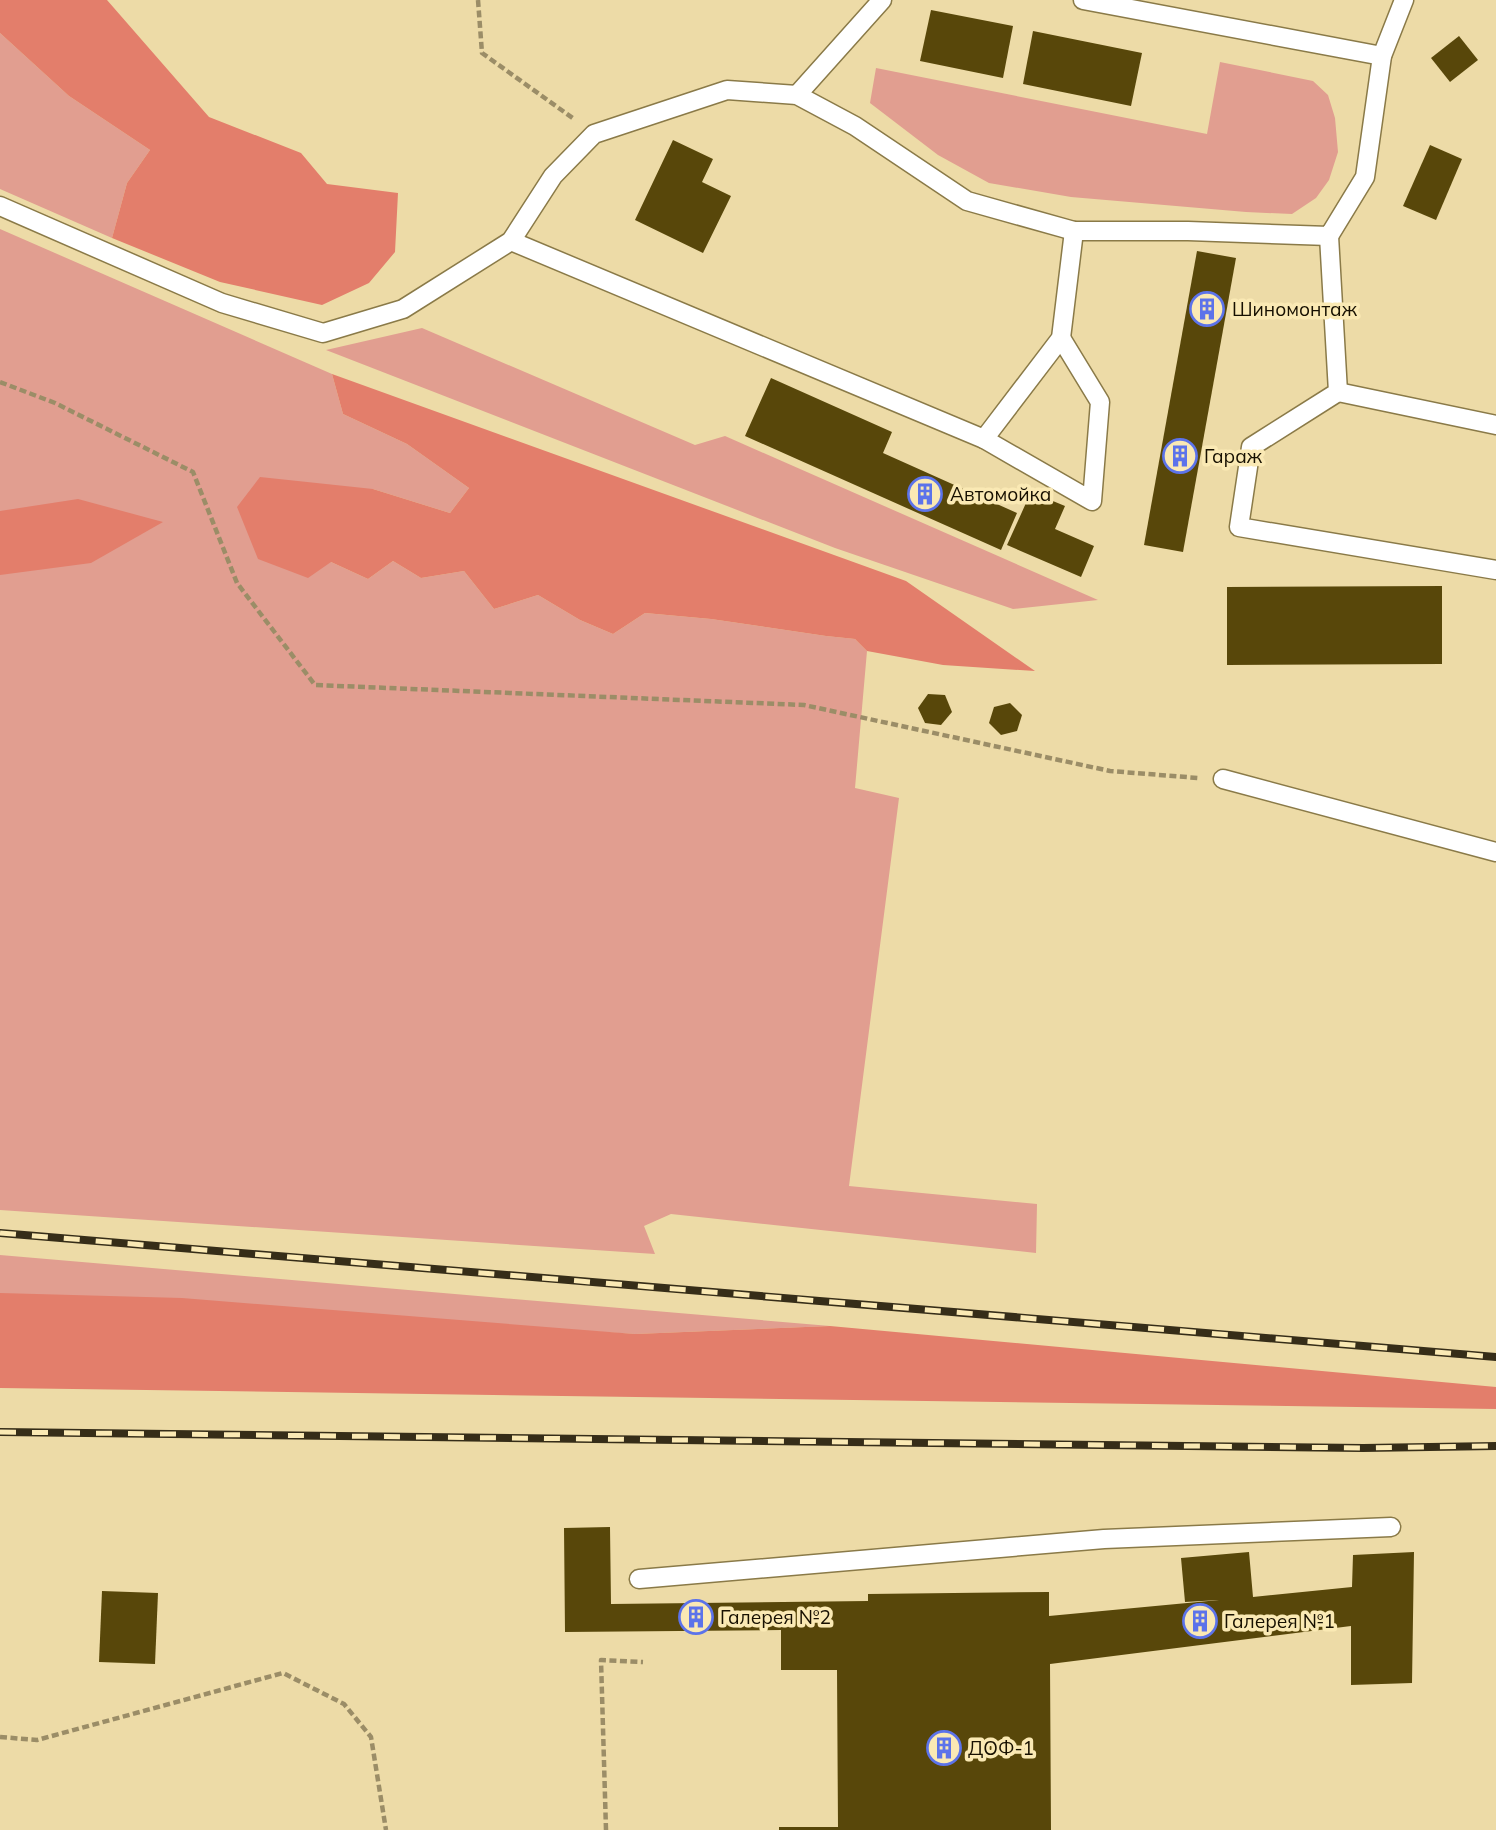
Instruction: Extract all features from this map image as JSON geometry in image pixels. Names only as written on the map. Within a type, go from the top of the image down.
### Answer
[{"type":"lane","points":[[797,95],[882,0]]},
{"type":"lane","points":[[1083,0],[1382,56]]},
{"type":"lane","points":[[1338,393],[1329,236],[1365,177],[1382,56],[1404,0]]},
{"type":"lane","points":[[0,206],[222,303],[323,333],[404,309],[511,241],[553,176],[594,134],[727,90],[797,95],[855,126],[967,201],[1074,231],[1188,231],[1329,236]]},
{"type":"lane","points":[[984,439],[1061,338],[1074,231]]},
{"type":"lane","points":[[511,241],[984,439],[1092,501],[1100,402],[1061,338]]},
{"type":"lane","points":[[1496,425],[1338,393],[1251,447],[1239,527],[1496,570]]},
{"type":"lane","points":[[1223,779],[1496,852]]},
{"type":"lane","points":[[639,1579],[1104,1539],[1391,1527]]},
{"type":"path","points":[[478,0],[482,53],[594,134]]},
{"type":"path","points":[[0,383],[55,403],[193,472],[237,583],[315,685],[804,705],[1110,771],[1223,779]]},
{"type":"path","points":[[606,1830],[601,1660],[643,1662]]},
{"type":"path","points":[[0,1738],[37,1740],[284,1674],[344,1704],[371,1737],[386,1830]]},
{"type":"shaded area","points":[[0,0],[107,0],[209,117],[301,153],[327,184],[398,193],[395,252],[369,283],[322,305],[220,282],[112,238],[127,183],[150,150],[69,96],[0,33]]},
{"type":"shaded area","points":[[0,33],[69,96],[150,150],[127,183],[112,238],[0,189]]},
{"type":"shaded area","points":[[1220,62],[1313,81],[1328,95],[1335,118],[1338,152],[1329,180],[1316,198],[1292,214],[1071,197],[989,183],[938,155],[870,103],[876,68],[1207,134]]},
{"type":"shaded area","points":[[0,229],[332,374],[343,414],[407,444],[469,488],[450,513],[373,489],[331,562],[368,579],[393,561],[421,578],[464,571],[494,609],[538,595],[580,620],[613,634],[645,613],[711,619],[855,639],[867,651],[855,788],[899,798],[849,1186],[1037,1204],[1036,1253],[671,1214],[644,1226],[655,1254],[0,1210]]},
{"type":"shaded area","points":[[422,328],[695,445],[725,436],[1098,600],[1013,609],[835,548],[326,350]]},
{"type":"shaded area","points":[[332,374],[906,581],[1035,671],[943,665],[867,651],[855,639],[711,619],[645,613],[613,634],[580,620],[538,595],[494,609],[464,571],[421,578],[393,561],[368,579],[331,562],[308,578],[258,559],[237,507],[260,477],[373,489],[450,513],[469,488],[407,444],[343,414]]},
{"type":"shaded area","points":[[78,499],[163,522],[91,563],[0,575],[0,511]]},
{"type":"shaded area","points":[[0,1255],[830,1326],[635,1334],[0,1295]]},
{"type":"shaded area","points":[[0,1293],[182,1298],[635,1334],[830,1326],[1496,1387],[1496,1409],[0,1388]]},
{"type":"building","points":[[931,10],[1013,26],[1003,78],[920,61]]},
{"type":"building","points":[[1033,31],[1142,53],[1131,106],[1023,84]]},
{"type":"building","points":[[1459,36],[1478,60],[1450,82],[1431,58]]},
{"type":"building","points":[[673,140],[713,159],[702,182],[731,196],[703,253],[635,220]]},
{"type":"building","points":[[1430,145],[1462,159],[1436,220],[1403,206]]},
{"type":"building","name":"Гараж","points":[[1197,251],[1236,258],[1183,552],[1144,545]]},
{"type":"building","points":[[771,378],[892,432],[883,453],[1017,513],[1001,550],[745,436]]},
{"type":"building","points":[[1031,492],[1065,506],[1055,529],[1094,546],[1081,577],[1007,545]]},
{"type":"building","points":[[1442,586],[1442,664],[1227,665],[1227,587]]},
{"type":"building","points":[[928,694],[945,695],[952,712],[941,725],[925,723],[918,708]]},
{"type":"building","points":[[1010,703],[1022,715],[1017,731],[1001,735],[989,723],[994,707]]},
{"type":"building","name":"ДОФ-1","points":[[610,1527],[611,1604],[868,1601],[868,1594],[1049,1592],[1049,1616],[1219,1600],[1185,1602],[1181,1558],[1249,1552],[1253,1597],[1352,1587],[1353,1555],[1414,1552],[1412,1683],[1351,1685],[1351,1626],[1050,1664],[1051,1830],[779,1830],[779,1827],[838,1827],[837,1670],[781,1670],[781,1630],[565,1632],[564,1528]]},
{"type":"building","points":[[102,1591],[158,1593],[155,1664],[99,1662]]},
{"type":"railway","points":[[0,1233],[1496,1357]]},
{"type":"railway","points":[[0,1432],[1363,1448],[1496,1446]]},
{"type":"place","name":"Шиномонтаж","points":[[1207,309]]},
{"type":"place","name":"Гараж","points":[[1180,456]]},
{"type":"place","name":"Автомойка","points":[[925,494]]},
{"type":"place","name":"Галерея №2","points":[[696,1617]]},
{"type":"place","name":"Галерея №1","points":[[1200,1621]]},
{"type":"place","name":"ДОФ-1","points":[[944,1748]]}]
